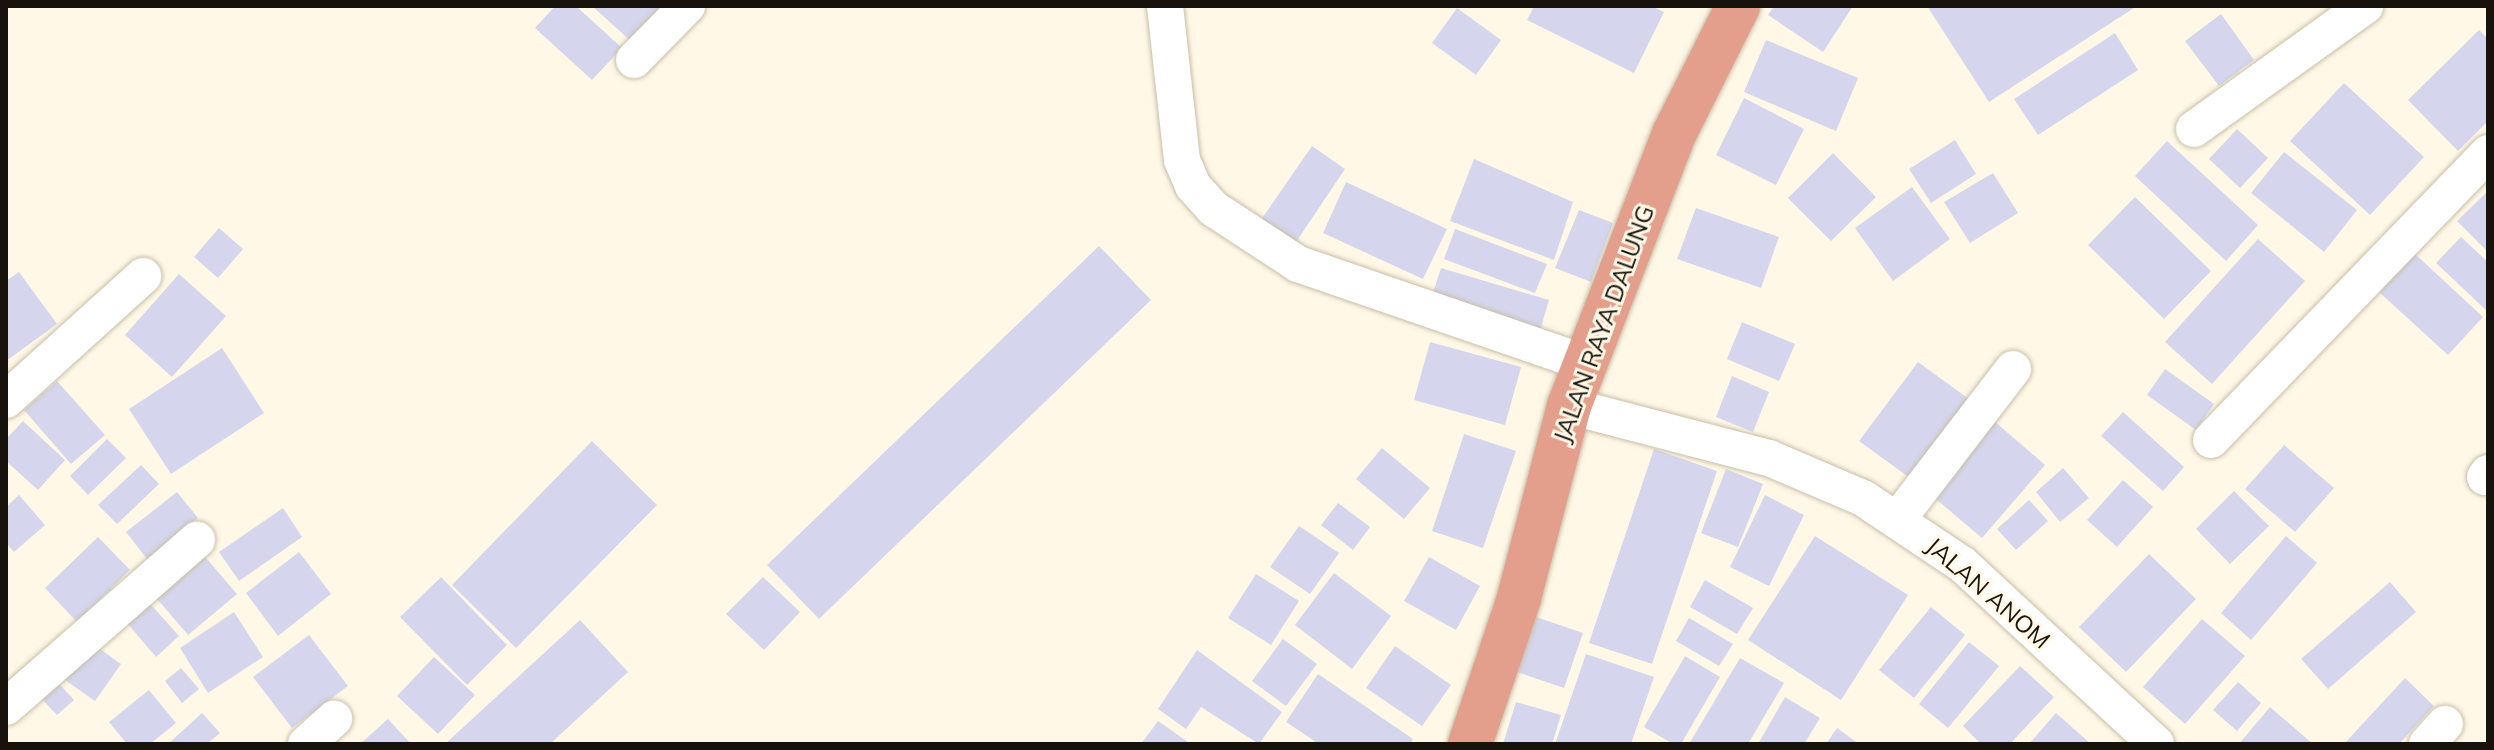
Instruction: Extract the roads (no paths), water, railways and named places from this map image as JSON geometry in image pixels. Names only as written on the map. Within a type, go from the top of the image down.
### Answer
[{"type":"main road","name":"JALAN RAYA DALUNG","points":[[1470,744],[1519,598],[1569,406],[1674,134],[1738,6]]},
{"type":"street","points":[[634,60],[687,6]]},
{"type":"street","points":[[1165,6],[1182,160],[1193,186],[1224,217],[1298,264],[1585,363]]},
{"type":"street","points":[[2194,129],[2365,6]]},
{"type":"street","points":[[2211,440],[2488,153]]},
{"type":"street","points":[[6,400],[143,276]]},
{"type":"street","points":[[1898,519],[2013,369]]},
{"type":"street","name":"JALAN ANOM","points":[[1569,406],[1769,458],[1898,519],[1963,565],[2156,744]]},
{"type":"street","points":[[6,707],[197,540]]},
{"type":"street","points":[[306,744],[334,719]]}]
